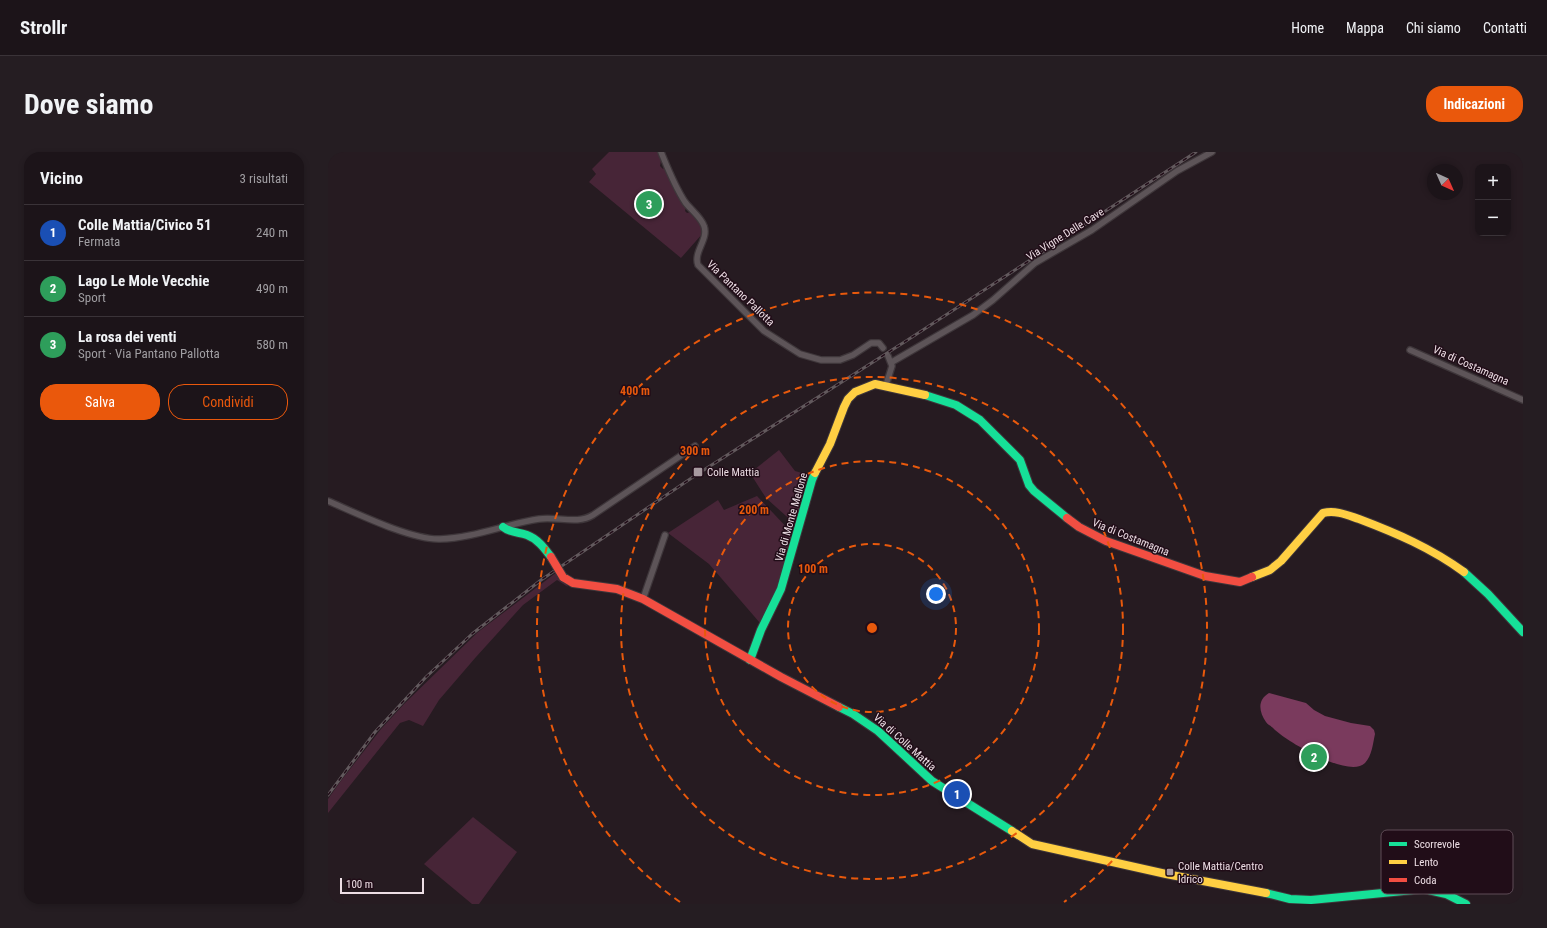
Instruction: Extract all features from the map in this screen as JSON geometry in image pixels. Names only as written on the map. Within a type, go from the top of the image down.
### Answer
[{"type":"street","name":"Via Pantano Pallotta","points":[[662,152],[667,167],[681,195],[704,227],[704,235],[697,258],[698,265],[764,331],[797,352],[821,360],[846,358],[873,342],[879,343],[883,348]]},
{"type":"street","name":"Via Vigne Delle Cave","points":[[892,362],[973,315],[994,300],[1035,263],[1092,230],[1177,171],[1212,152]]},
{"type":"street","name":"Via di Costamagna","points":[[1410,350],[1523,400]]},
{"type":"street","points":[[886,385],[892,368],[892,362],[888,356]]},
{"type":"street","name":"Via di Monte Mellone","points":[[750,660],[781,589],[813,478],[830,444],[845,405],[852,395],[866,386],[873,384],[886,385]]},
{"type":"street","name":"Via di Costamagna","points":[[886,385],[944,400],[962,408],[976,417],[1020,460],[1029,485],[1036,493],[1052,507],[1085,531],[1106,541],[1210,578],[1240,582],[1273,568],[1284,558],[1325,512],[1344,514],[1370,522],[1424,547],[1469,576],[1523,632]]},
{"type":"street","points":[[328,501],[388,526],[427,538],[451,538],[544,518],[577,520],[589,517],[695,446]]},
{"type":"street","name":"Via di Colle Mattia","points":[[503,527],[510,531],[534,538],[542,546],[563,577],[573,583],[617,589],[643,599],[750,660],[864,720],[882,734],[932,781],[1032,844],[1293,900],[1313,900],[1381,893]]},
{"type":"street","points":[[643,599],[665,535]]},
{"type":"street","name":"Via di Colle Mattia","points":[[1446,894],[1466,904]]},
{"type":"shaded area","points":[[609,152],[658,152],[661,161],[660,166],[663,169],[664,168],[676,193],[686,208],[685,211],[687,213],[690,212],[702,224],[703,233],[681,258],[589,182],[596,174],[592,169]]},
{"type":"shaded area","points":[[779,450],[795,471],[809,475],[795,524],[766,498],[750,473]]},
{"type":"shaded area","points":[[757,496],[792,533],[779,590],[760,623],[709,564],[668,533],[718,500],[724,510]]},
{"type":"shaded area","points":[[557,572],[568,587],[557,580],[523,605],[439,700],[423,726],[409,720],[400,723],[328,813],[328,799],[381,729],[404,704],[478,632]]},
{"type":"shaded area","points":[[1269,693],[1306,703],[1314,710],[1325,716],[1370,726],[1374,730],[1375,734],[1372,749],[1365,763],[1358,766],[1349,767],[1339,765],[1316,756],[1286,739],[1267,723],[1262,714],[1260,706],[1262,699]]},
{"type":"shaded area","points":[[473,817],[517,852],[479,904],[472,904],[424,864]]},
{"type":"railway","points":[[328,795],[375,732],[426,677],[472,634],[541,580],[696,475],[906,341],[1196,152]]},
{"type":"traffic: fast","points":[[925,395],[956,405],[980,420],[1020,460],[1029,485],[1034,491],[1067,518]]},
{"type":"traffic: fast","points":[[750,660],[761,630],[781,589],[815,473]]},
{"type":"traffic: fast","points":[[503,527],[535,539],[551,557]]},
{"type":"traffic: fast","points":[[1464,572],[1488,594],[1523,632]]},
{"type":"traffic: fast","points":[[839,707],[853,714],[878,731],[932,781],[1012,831]]},
{"type":"traffic: fast","points":[[1266,893],[1290,899],[1311,900],[1381,893]]},
{"type":"traffic: fast","points":[[1446,894],[1466,904]]},
{"type":"traffic: slow","points":[[815,473],[830,444],[844,407],[848,399],[855,392],[875,384],[925,395]]},
{"type":"traffic: slow","points":[[1252,577],[1270,570],[1281,561],[1323,513],[1328,512],[1341,513],[1400,536],[1426,548],[1452,563],[1464,572]]},
{"type":"traffic: slow","points":[[1012,831],[1032,844],[1166,874],[1266,893]]},
{"type":"traffic: jam","points":[[1067,518],[1079,527],[1106,541],[1205,576],[1240,582],[1252,577]]},
{"type":"traffic: jam","points":[[551,557],[563,577]]},
{"type":"traffic: jam","points":[[563,577],[573,583],[617,589],[643,599],[781,677],[839,707]]},
{"type":"place","name":"La rosa dei venti","points":[[649,204]]},
{"type":"place","name":"Colle Mattia","points":[[698,472]]},
{"type":"place","name":"Lago Le Mole Vecchie","points":[[1314,757]]},
{"type":"place","name":"Colle Mattia/Civico 51","points":[[957,794]]},
{"type":"place","name":"Colle Mattia/Centro Idrico","points":[[1170,872]]}]
